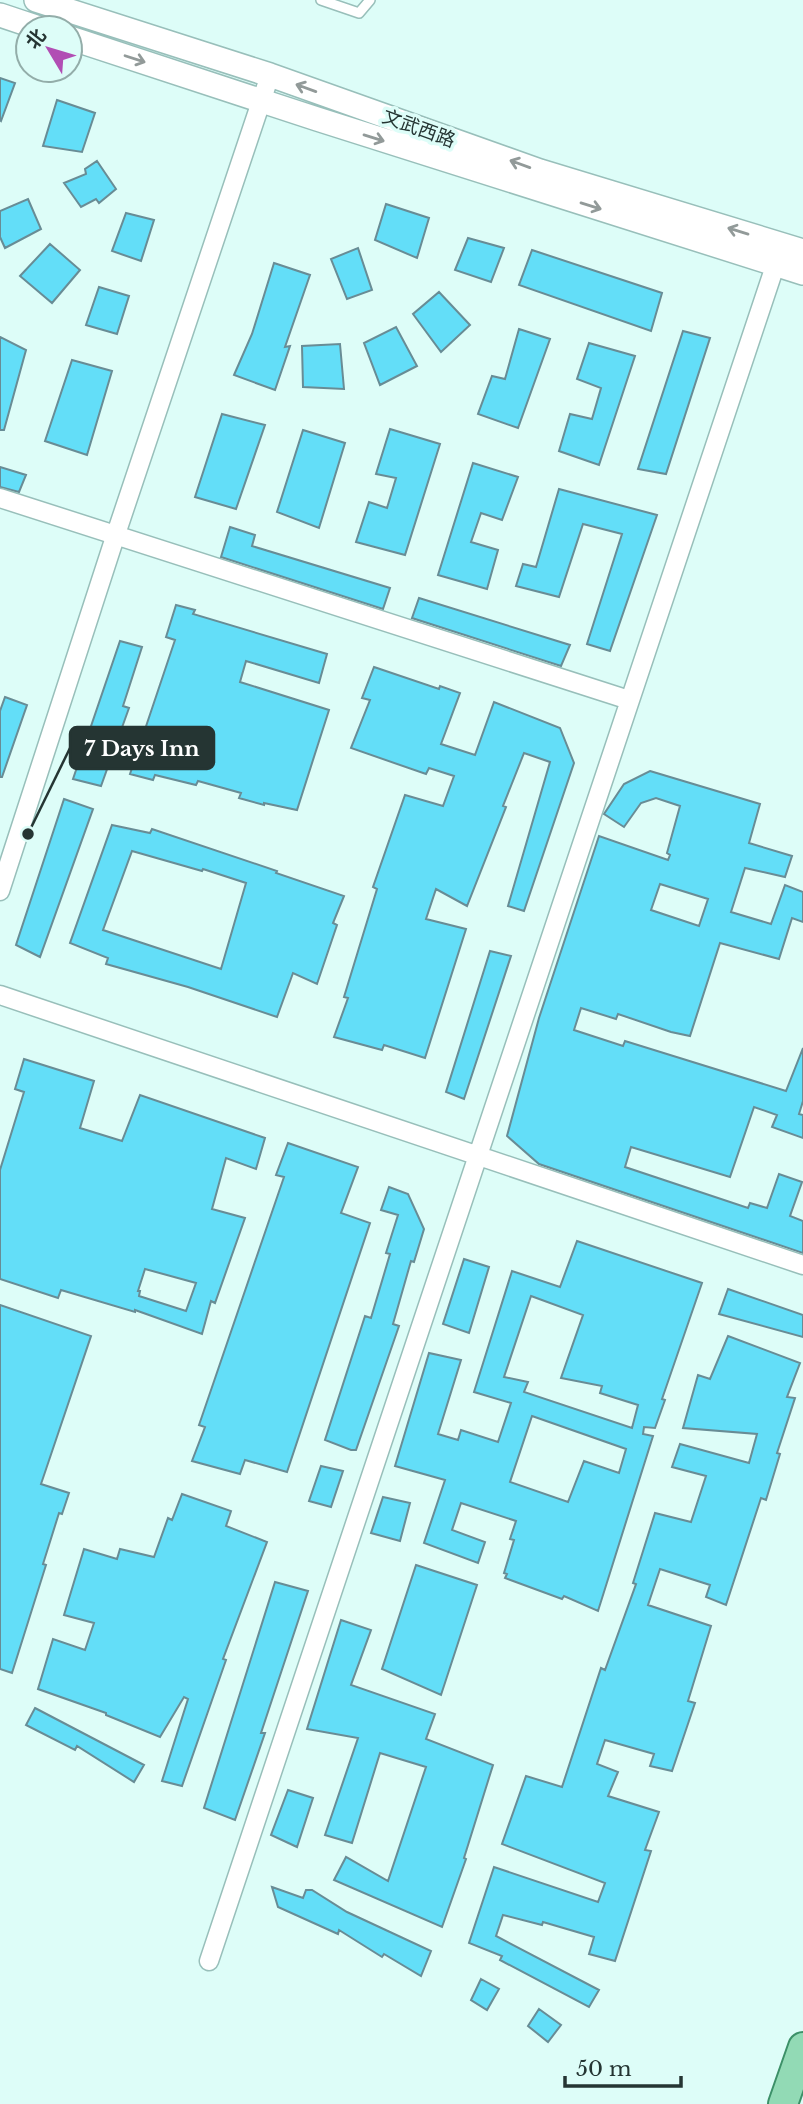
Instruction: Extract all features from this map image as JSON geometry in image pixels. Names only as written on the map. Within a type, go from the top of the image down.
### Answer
[{"type":"main road","points":[[783,2104],[803,2047]]},
{"type":"street","name":"文武西路","points":[[36,0],[270,75],[540,171],[787,253],[803,273]]},
{"type":"street","name":"文武西路","points":[[84,43],[330,124],[787,253]]},
{"type":"street","points":[[0,891],[270,75]]},
{"type":"street","points":[[209,1961],[629,700],[787,253]]},
{"type":"street","points":[[0,498],[629,700]]},
{"type":"street","points":[[0,995],[803,1265]]},
{"type":"lane","points":[[321,0],[359,13],[370,0]]},
{"type":"building","points":[[0,78],[15,84],[0,120]]},
{"type":"building","points":[[57,100],[95,113],[82,152],[43,146]]},
{"type":"building","points":[[97,161],[116,189],[99,203],[96,199],[81,207],[64,183],[86,174],[85,169]]},
{"type":"building","points":[[28,199],[41,229],[5,248],[0,237],[0,211]]},
{"type":"building","points":[[386,204],[429,218],[417,258],[375,240]]},
{"type":"building","points":[[126,213],[154,220],[141,261],[112,251]]},
{"type":"building","points":[[468,238],[504,248],[491,282],[455,270]]},
{"type":"building","points":[[50,244],[80,270],[52,303],[20,276]]},
{"type":"building","points":[[358,248],[372,290],[347,299],[331,259]]},
{"type":"building","points":[[532,250],[662,293],[651,331],[519,285]]},
{"type":"building","points":[[274,263],[310,275],[285,347],[290,346],[275,390],[234,375],[252,334]]},
{"type":"building","points":[[99,287],[129,296],[117,334],[86,325]]},
{"type":"building","points":[[439,292],[470,325],[441,352],[413,314]]},
{"type":"building","points":[[396,327],[417,366],[380,385],[364,343]]},
{"type":"building","points":[[519,329],[550,339],[518,428],[478,414],[492,376],[505,379]]},
{"type":"building","points":[[683,331],[710,338],[666,474],[638,469]]},
{"type":"building","points":[[0,337],[26,350],[4,430],[0,430]]},
{"type":"building","points":[[589,343],[635,356],[599,465],[559,451],[570,414],[592,419],[601,388],[577,379]]},
{"type":"building","points":[[340,344],[344,389],[303,387],[302,346]]},
{"type":"building","points":[[72,360],[112,371],[87,455],[45,441]]},
{"type":"building","points":[[222,414],[265,425],[236,509],[195,497]]},
{"type":"building","points":[[390,429],[440,444],[405,555],[356,542],[369,502],[387,508],[396,478],[376,474]]},
{"type":"building","points":[[303,430],[345,443],[319,528],[277,512]]},
{"type":"building","points":[[473,463],[518,477],[502,520],[481,513],[471,542],[498,550],[487,589],[438,575]]},
{"type":"building","points":[[0,467],[26,475],[19,492],[0,487]]},
{"type":"building","points":[[559,489],[657,515],[610,651],[587,644],[622,534],[583,524],[559,597],[516,586],[523,564],[536,567]]},
{"type":"building","points":[[230,527],[255,535],[252,546],[390,588],[383,609],[221,557]]},
{"type":"building","points":[[419,598],[570,645],[561,666],[412,618]]},
{"type":"building","points":[[176,605],[195,610],[193,614],[327,654],[319,683],[246,661],[240,682],[329,710],[297,810],[239,798],[241,793],[198,781],[196,785],[155,775],[153,780],[130,774],[175,640],[166,637]]},
{"type":"building","points":[[120,641],[142,647],[123,706],[129,708],[101,786],[73,779]]},
{"type":"building","points":[[374,667],[439,689],[440,686],[460,693],[441,744],[475,755],[494,702],[560,728],[574,763],[524,911],[508,906],[550,762],[524,753],[467,906],[436,889],[426,919],[466,929],[425,1058],[384,1045],[382,1050],[334,1037],[348,998],[344,997],[377,889],[373,887],[405,795],[443,806],[454,776],[429,768],[426,774],[351,748],[370,700],[362,698]]},
{"type":"building","points":[[5,697],[27,705],[0,777],[0,711]]},
{"type":"building","points":[[650,771],[760,804],[749,843],[792,856],[785,877],[745,868],[731,912],[771,924],[785,885],[803,892],[803,922],[792,918],[779,959],[720,943],[690,1036],[618,1014],[616,1019],[581,1008],[574,1030],[623,1046],[625,1041],[786,1091],[803,1048],[803,1101],[799,1114],[803,1115],[803,1138],[772,1127],[777,1115],[754,1107],[730,1177],[631,1147],[625,1167],[748,1208],[750,1203],[767,1208],[779,1174],[802,1182],[790,1216],[803,1221],[803,1253],[539,1164],[507,1136],[539,1018],[599,836],[668,860],[670,855],[667,853],[680,806],[656,798],[641,803],[624,827],[604,814],[624,784]],"holes":[[[660,884],[708,899],[699,926],[651,910]]]},
{"type":"building","points":[[64,799],[93,809],[40,957],[16,945]]},
{"type":"building","points":[[112,825],[150,833],[152,829],[344,896],[333,923],[337,925],[317,984],[293,973],[277,1017],[188,987],[106,964],[108,958],[70,943]],"holes":[[[132,851],[202,871],[203,869],[246,883],[221,969],[103,930]]]},
{"type":"building","points":[[490,951],[511,956],[464,1099],[446,1092]]},
{"type":"building","points":[[24,1059],[94,1081],[80,1128],[122,1141],[140,1095],[265,1138],[256,1169],[226,1158],[212,1209],[245,1218],[215,1303],[211,1301],[202,1334],[135,1310],[61,1290],[58,1298],[0,1279],[0,1170],[24,1092],[15,1089]],"holes":[[[145,1269],[196,1283],[186,1311],[139,1296],[138,1291]]]},
{"type":"building","points":[[288,1143],[358,1167],[341,1213],[370,1223],[287,1472],[245,1460],[240,1474],[192,1461],[205,1427],[199,1425],[284,1177],[276,1175]]},
{"type":"building","points":[[389,1187],[408,1194],[424,1229],[414,1262],[411,1261],[393,1324],[399,1326],[356,1450],[351,1450],[325,1440],[365,1316],[371,1318],[390,1254],[386,1253],[398,1215],[381,1210]]},
{"type":"building","points":[[577,1241],[702,1283],[662,1399],[665,1400],[655,1428],[644,1427],[643,1434],[653,1436],[598,1611],[564,1596],[562,1599],[505,1578],[507,1574],[504,1573],[514,1540],[510,1539],[516,1521],[461,1503],[452,1530],[485,1542],[478,1563],[424,1543],[445,1480],[395,1466],[429,1353],[461,1360],[438,1434],[458,1440],[461,1430],[498,1442],[511,1403],[474,1392],[512,1271],[560,1287]],"holes":[[[531,1296],[583,1315],[561,1378],[602,1386],[600,1393],[638,1405],[632,1428],[524,1392],[528,1382],[504,1377]],[[532,1416],[626,1449],[619,1473],[584,1461],[568,1502],[510,1482]]]},
{"type":"building","points":[[464,1259],[489,1267],[469,1333],[443,1324]]},
{"type":"building","points":[[728,1289],[803,1315],[803,1337],[719,1314]]},
{"type":"building","points":[[0,1305],[91,1336],[41,1484],[69,1493],[62,1514],[59,1513],[43,1564],[46,1565],[12,1673],[0,1669]]},
{"type":"building","points":[[728,1336],[800,1363],[787,1397],[795,1398],[777,1453],[780,1454],[766,1500],[761,1498],[726,1605],[706,1597],[710,1585],[660,1569],[648,1605],[711,1626],[688,1701],[695,1703],[672,1771],[650,1766],[654,1754],[605,1740],[597,1764],[618,1772],[608,1796],[659,1812],[645,1850],[651,1851],[615,1961],[589,1954],[594,1937],[543,1922],[542,1925],[503,1915],[496,1936],[599,1990],[589,2007],[500,1960],[502,1956],[469,1943],[494,1867],[598,1902],[605,1883],[502,1844],[526,1776],[562,1787],[601,1668],[605,1670],[636,1584],[633,1583],[655,1513],[691,1522],[706,1476],[672,1467],[680,1444],[749,1463],[757,1434],[683,1428],[698,1375],[710,1379]]},
{"type":"building","points":[[321,1466],[343,1471],[331,1507],[309,1501]]},
{"type":"building","points":[[182,1494],[231,1511],[226,1526],[267,1542],[223,1659],[226,1660],[182,1786],[162,1781],[188,1699],[184,1697],[160,1737],[106,1713],[38,1689],[53,1639],[85,1650],[94,1623],[64,1615],[84,1549],[117,1559],[120,1549],[154,1557],[168,1518],[172,1520]]},
{"type":"building","points":[[383,1497],[410,1503],[400,1541],[371,1533]]},
{"type":"building","points":[[416,1565],[477,1585],[441,1695],[382,1669]]},
{"type":"building","points":[[275,1582],[308,1591],[261,1733],[265,1733],[235,1820],[204,1808]]},
{"type":"building","points":[[341,1620],[371,1630],[351,1685],[435,1714],[426,1739],[493,1765],[464,1858],[466,1859],[442,1927],[334,1880],[346,1857],[388,1881],[426,1767],[380,1753],[352,1843],[325,1835],[358,1738],[307,1729]]},
{"type":"building","points":[[35,1708],[144,1765],[134,1782],[77,1746],[75,1750],[26,1725]]},
{"type":"building","points":[[288,1790],[313,1798],[297,1847],[271,1835]]},
{"type":"building","points":[[272,1887],[303,1898],[306,1890],[312,1890],[347,1912],[431,1951],[421,1976],[384,1954],[382,1957],[339,1930],[338,1934],[278,1907]]},
{"type":"building","points":[[481,1979],[499,1989],[487,2010],[471,2000]]},
{"type":"building","points":[[539,2009],[561,2025],[548,2042],[528,2026]]},
{"type":"place","name":"7 Days Inn","points":[[28,834]]}]
